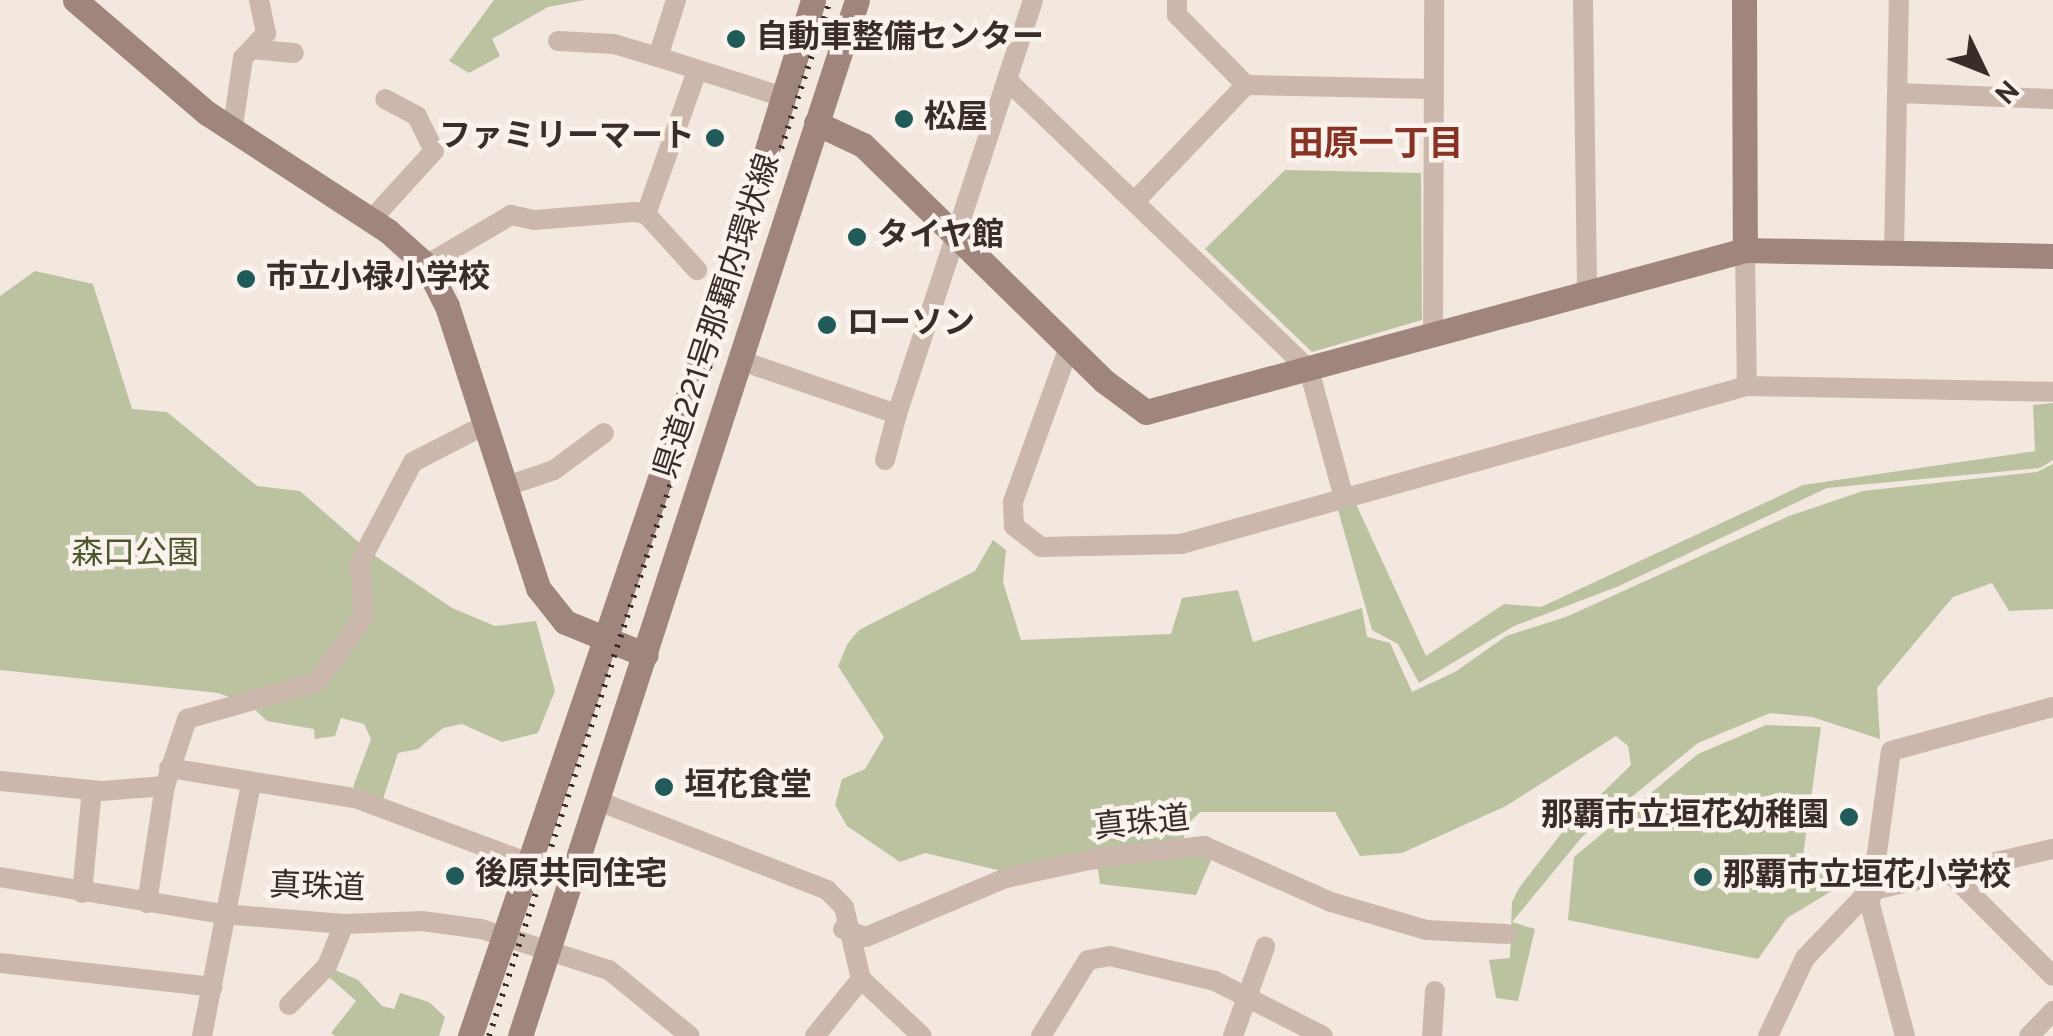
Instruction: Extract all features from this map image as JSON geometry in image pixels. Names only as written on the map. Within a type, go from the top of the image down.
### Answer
[{"type":"main road","points":[[75,0],[232,132],[371,220],[426,265],[448,306],[538,588],[565,622],[646,655]]},
{"type":"main road","name":"県道221号那覇内環状線","points":[[470,1036],[607,642],[813,0]]},
{"type":"main road","name":"県道221号那覇内環状線","points":[[520,1036],[856,0]]},
{"type":"main road","points":[[1744,0],[1745,250]]},
{"type":"main road","points":[[816,123],[863,146],[1068,348],[1146,412],[1745,250],[2053,256]]},
{"type":"street","points":[[232,132],[243,58],[268,22],[258,0]]},
{"type":"street","points":[[658,57],[676,0]]},
{"type":"street","points":[[885,460],[1033,0]]},
{"type":"street","points":[[1177,0],[1177,16],[1246,85],[1434,89]]},
{"type":"street","points":[[1433,336],[1434,0]]},
{"type":"street","points":[[1582,0],[1587,294]]},
{"type":"street","points":[[1894,253],[1898,0]]},
{"type":"street","points":[[558,41],[614,44],[783,97]]},
{"type":"street","points":[[252,49],[294,53]]},
{"type":"street","points":[[646,214],[696,71]]},
{"type":"street","points":[[1007,80],[1137,199],[1309,370],[1344,498]]},
{"type":"street","points":[[1137,199],[1246,85]]},
{"type":"street","points":[[1898,93],[2053,98]]},
{"type":"street","points":[[371,220],[434,151],[417,116],[385,99]]},
{"type":"street","points":[[426,265],[510,215],[534,220],[646,214]]},
{"type":"street","points":[[646,214],[697,270]]},
{"type":"street","points":[[1745,250],[1746,386]]},
{"type":"street","points":[[1068,348],[1013,502],[1014,526],[1031,544],[1181,544],[1746,386],[2053,392]]},
{"type":"street","points":[[738,360],[898,414]]},
{"type":"street","points":[[147,903],[167,777],[182,727],[194,714],[275,698],[317,682],[364,617],[360,562],[413,462],[485,425]]},
{"type":"street","points":[[504,487],[554,470],[604,432]]},
{"type":"street","points":[[1905,1036],[1869,891],[1891,750],[2053,708]]},
{"type":"street","points":[[0,780],[92,790],[167,777],[251,783],[356,798],[529,863]]},
{"type":"street","points":[[202,1036],[251,783]]},
{"type":"street","points":[[82,892],[92,790]]},
{"type":"street","points":[[598,801],[827,890],[844,907],[861,978],[922,1036]]},
{"type":"street","name":"真珠道","points":[[848,931],[866,937],[1006,878],[1104,857],[1204,846],[1331,902],[1426,930],[1507,934]]},
{"type":"street","points":[[1768,1036],[1805,958],[1869,891],[2053,848]]},
{"type":"street","points":[[1951,874],[2053,976]]},
{"type":"street","name":"真珠道","points":[[0,877],[224,914],[344,924],[422,921],[504,936],[551,948],[623,980],[690,1036]]},
{"type":"street","points":[[288,1005],[326,966],[344,924]]},
{"type":"street","points":[[1234,1036],[1243,998],[1265,947]]},
{"type":"street","points":[[1041,1036],[1096,956],[1215,981],[1323,1036]]},
{"type":"street","points":[[0,963],[213,988]]},
{"type":"street","points":[[815,1036],[861,978]]},
{"type":"street","points":[[1432,1036],[1435,992]]},
{"type":"street","points":[[2029,1036],[2053,1010]]},
{"type":"green space","points":[[494,0],[585,0],[548,7],[492,39],[500,56],[469,73],[449,61]]},
{"type":"green space","points":[[1285,170],[1421,173],[1422,320],[1312,352],[1205,249]]},
{"type":"green space","name":"森口公園","points":[[35,271],[93,284],[132,409],[167,412],[257,486],[300,491],[371,553],[452,608],[495,626],[536,621],[555,691],[538,733],[502,742],[462,724],[443,728],[418,749],[398,753],[383,799],[353,787],[371,739],[364,724],[341,718],[335,736],[315,739],[314,729],[267,721],[249,704],[218,693],[0,670],[0,296]]},
{"type":"green space","points":[[2053,403],[2053,460],[2040,468],[1827,488],[1619,586],[1514,626],[1419,683],[1398,644],[1372,630],[1338,510],[1356,504],[1426,656],[1504,604],[1541,607],[1803,485],[2035,451],[2033,405]]},
{"type":"green space","points":[[2053,464],[2053,609],[2009,611],[1992,583],[1953,597],[1877,688],[1880,739],[1812,717],[1770,713],[1698,743],[1582,837],[1512,922],[1535,929],[1518,1001],[1496,998],[1489,960],[1510,958],[1512,902],[1519,888],[1564,830],[1631,765],[1628,746],[1616,736],[1506,806],[1402,853],[1360,856],[1335,812],[1200,812],[1188,824],[1180,850],[1212,858],[1196,895],[1100,884],[1098,869],[1019,875],[925,853],[900,862],[847,826],[835,805],[842,779],[865,769],[884,737],[838,666],[848,643],[859,630],[975,571],[993,540],[1006,550],[1003,582],[1021,640],[1171,634],[1182,598],[1238,590],[1253,642],[1362,608],[1367,637],[1390,643],[1412,692],[1455,672],[1506,636],[1566,617],[1789,516],[1863,491],[2037,472]]},
{"type":"green space","points":[[1766,725],[1821,727],[1801,870],[1840,877],[1840,886],[1787,918],[1758,959],[1568,920],[1574,857],[1698,754]]},
{"type":"green space","points":[[333,969],[358,980],[382,1006],[394,1009],[400,993],[429,1002],[445,1017],[439,1036],[335,1036],[331,1033],[356,1001],[328,976]]},
{"type":"railway","points":[[489,1036],[830,0]]},
{"type":"place","name":"自動車整備センター","points":[[736,39]]},
{"type":"place","name":"松屋","points":[[904,119]]},
{"type":"place","name":"ファミリーマート","points":[[715,138]]},
{"type":"place","name":"タイヤ館","points":[[857,237]]},
{"type":"place","name":"市立小禄小学校","points":[[246,279]]},
{"type":"place","name":"ローソン","points":[[827,325]]},
{"type":"place","name":"垣花食堂","points":[[664,787]]},
{"type":"place","name":"那覇市立垣花幼稚園","points":[[1849,817]]},
{"type":"place","name":"後原共同住宅","points":[[455,876]]},
{"type":"place","name":"那覇市立垣花小学校","points":[[1703,877]]},
{"type":"district","name":"田原一丁目","points":[[1376,146]]}]
